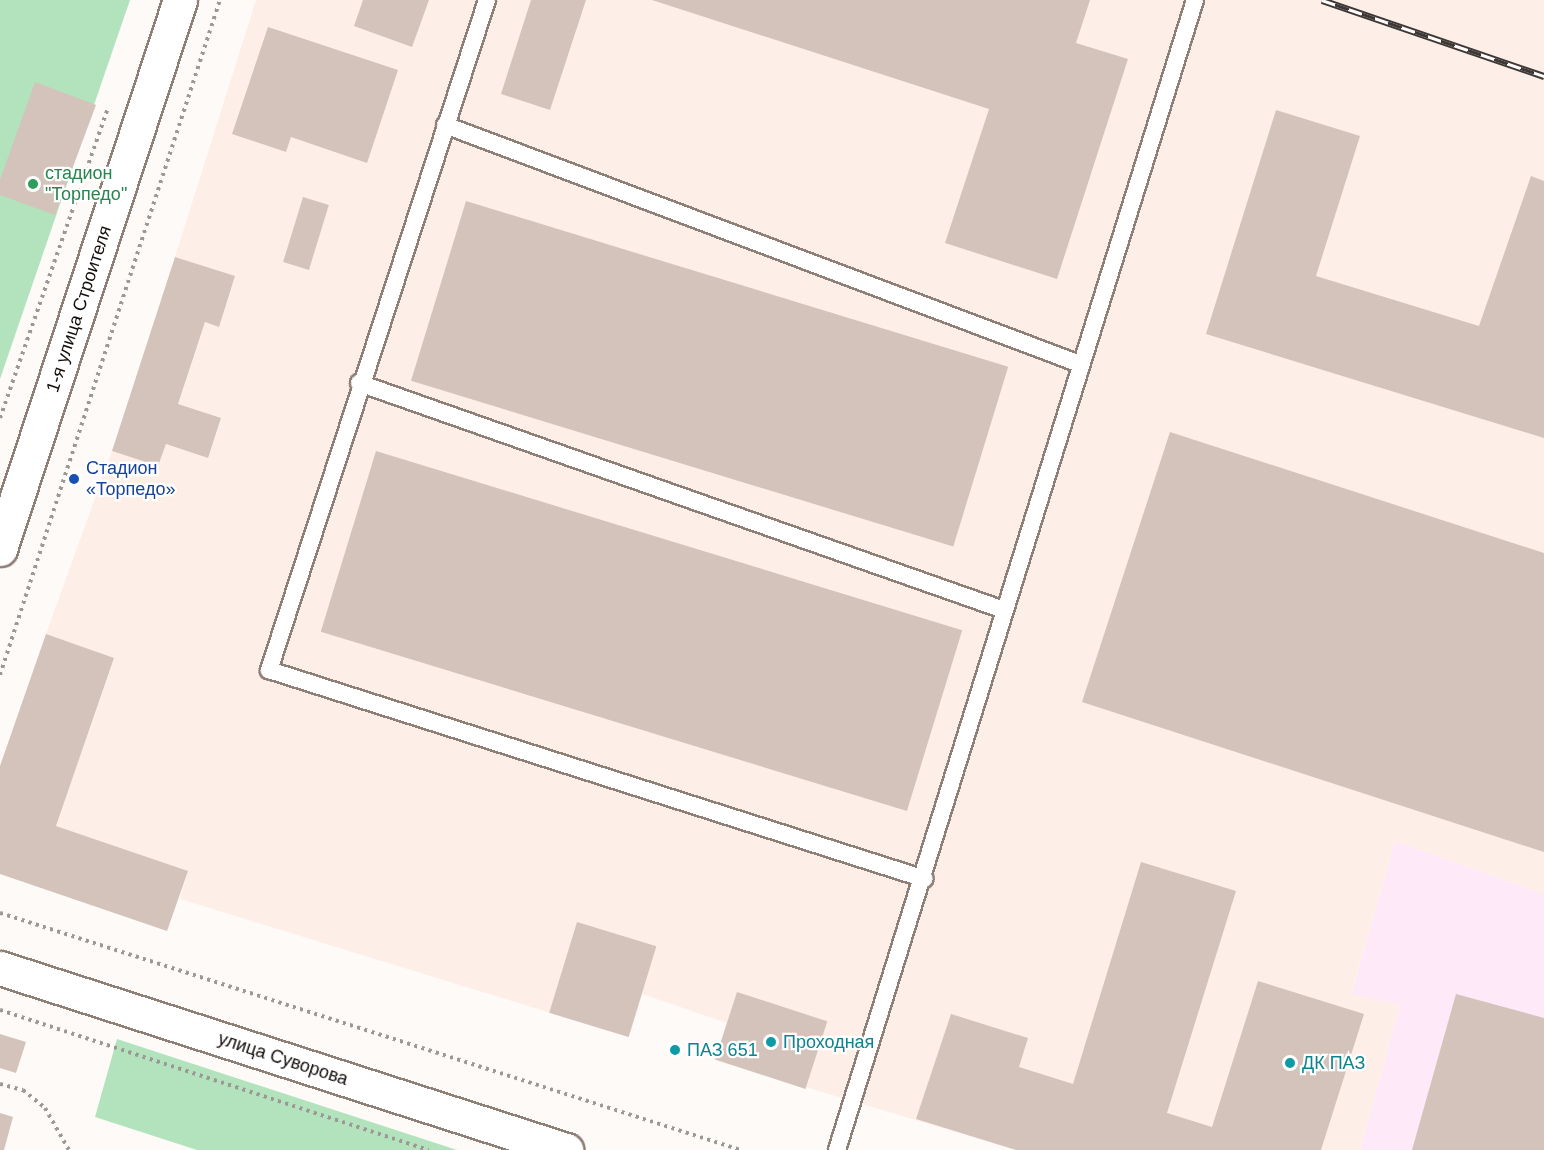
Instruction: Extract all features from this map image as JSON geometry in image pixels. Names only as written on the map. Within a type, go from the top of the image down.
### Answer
[{"type":"street","name":"1-я улица Строителя","points":[[0,549],[180,0]]},
{"type":"street","name":"улица Суворова","points":[[0,968],[566,1150]]},
{"type":"lane","points":[[487,0],[359,383],[269,670],[925,879]]},
{"type":"lane","points":[[837,1150],[925,879],[1004,610],[1195,0]]},
{"type":"lane","points":[[446,124],[1080,364]]},
{"type":"lane","points":[[359,383],[1004,610]]},
{"type":"path","points":[[0,675],[220,0]]},
{"type":"path","points":[[0,418],[111,98]]},
{"type":"path","points":[[0,913],[741,1150]]},
{"type":"path","points":[[0,1010],[429,1150]]},
{"type":"path","points":[[0,1084],[23,1090],[45,1108],[69,1150]]},
{"type":"shaded area","points":[[256,0],[1544,0],[1544,894],[1395,841],[1351,994],[1400,1005],[1360,1150],[1016,1150],[715,1060],[727,1023],[642,994],[629,1037],[180,899],[188,871],[56,826],[114,659],[46,634],[112,451],[158,466],[166,444],[208,458],[221,419],[178,404],[205,322],[219,326],[235,277],[175,257]]},
{"type":"shaded area","points":[[1395,841],[1544,894],[1544,1150],[1360,1150],[1400,1005],[1351,995]]},
{"type":"green space","name":"стадион \"Торпедо\"","points":[[0,0],[130,0],[0,379]]},
{"type":"green space","points":[[117,1039],[457,1150],[197,1150],[95,1117]]},
{"type":"building","points":[[363,0],[429,0],[412,47],[354,26]]},
{"type":"building","points":[[531,0],[586,0],[550,110],[501,94]]},
{"type":"building","points":[[652,0],[1090,0],[1076,43],[1128,59],[1057,279],[945,243],[989,109]]},
{"type":"building","points":[[268,27],[398,70],[367,163],[291,137],[286,152],[232,134]]},
{"type":"building","points":[[35,82],[96,105],[55,215],[0,195],[0,180]]},
{"type":"building","points":[[1276,110],[1360,136],[1316,276],[1479,326],[1531,176],[1544,181],[1544,438],[1206,334]]},
{"type":"building","points":[[303,197],[329,205],[309,270],[283,262]]},
{"type":"building","points":[[466,201],[1008,367],[953,547],[411,381]]},
{"type":"building","points":[[175,257],[235,276],[219,327],[205,322],[178,404],[221,418],[208,458],[166,444],[158,466],[112,451]]},
{"type":"building","points":[[1170,432],[1544,553],[1544,852],[1082,702]]},
{"type":"building","points":[[376,451],[962,630],[907,811],[321,632]]},
{"type":"building","points":[[46,634],[114,658],[56,826],[188,871],[167,931],[0,874],[0,766]]},
{"type":"building","points":[[1141,862],[1236,891],[1167,1113],[1212,1127],[1258,981],[1364,1014],[1321,1150],[1016,1150],[916,1119],[951,1014],[1028,1038],[1019,1067],[1073,1084]]},
{"type":"building","points":[[577,922],[656,946],[629,1037],[549,1013]]},
{"type":"building","name":"Проходная","points":[[737,992],[827,1021],[805,1089],[715,1060]]},
{"type":"building","points":[[1456,994],[1544,1018],[1544,1150],[1412,1150]]},
{"type":"building","points":[[0,1034],[26,1042],[16,1073],[0,1068]]},
{"type":"building","points":[[0,1113],[13,1117],[4,1150],[0,1150]]},
{"type":"railway","points":[[1322,0],[1544,76]]},
{"type":"place","name":"стадион \"Торпедо\"","points":[[33,184]]},
{"type":"place","name":"Стадион «Торпедо»","points":[[74,479]]},
{"type":"place","name":"Проходная","points":[[771,1042]]},
{"type":"place","name":"ПАЗ 651","points":[[675,1050]]},
{"type":"place","name":"ДК ПАЗ","points":[[1290,1063]]}]
